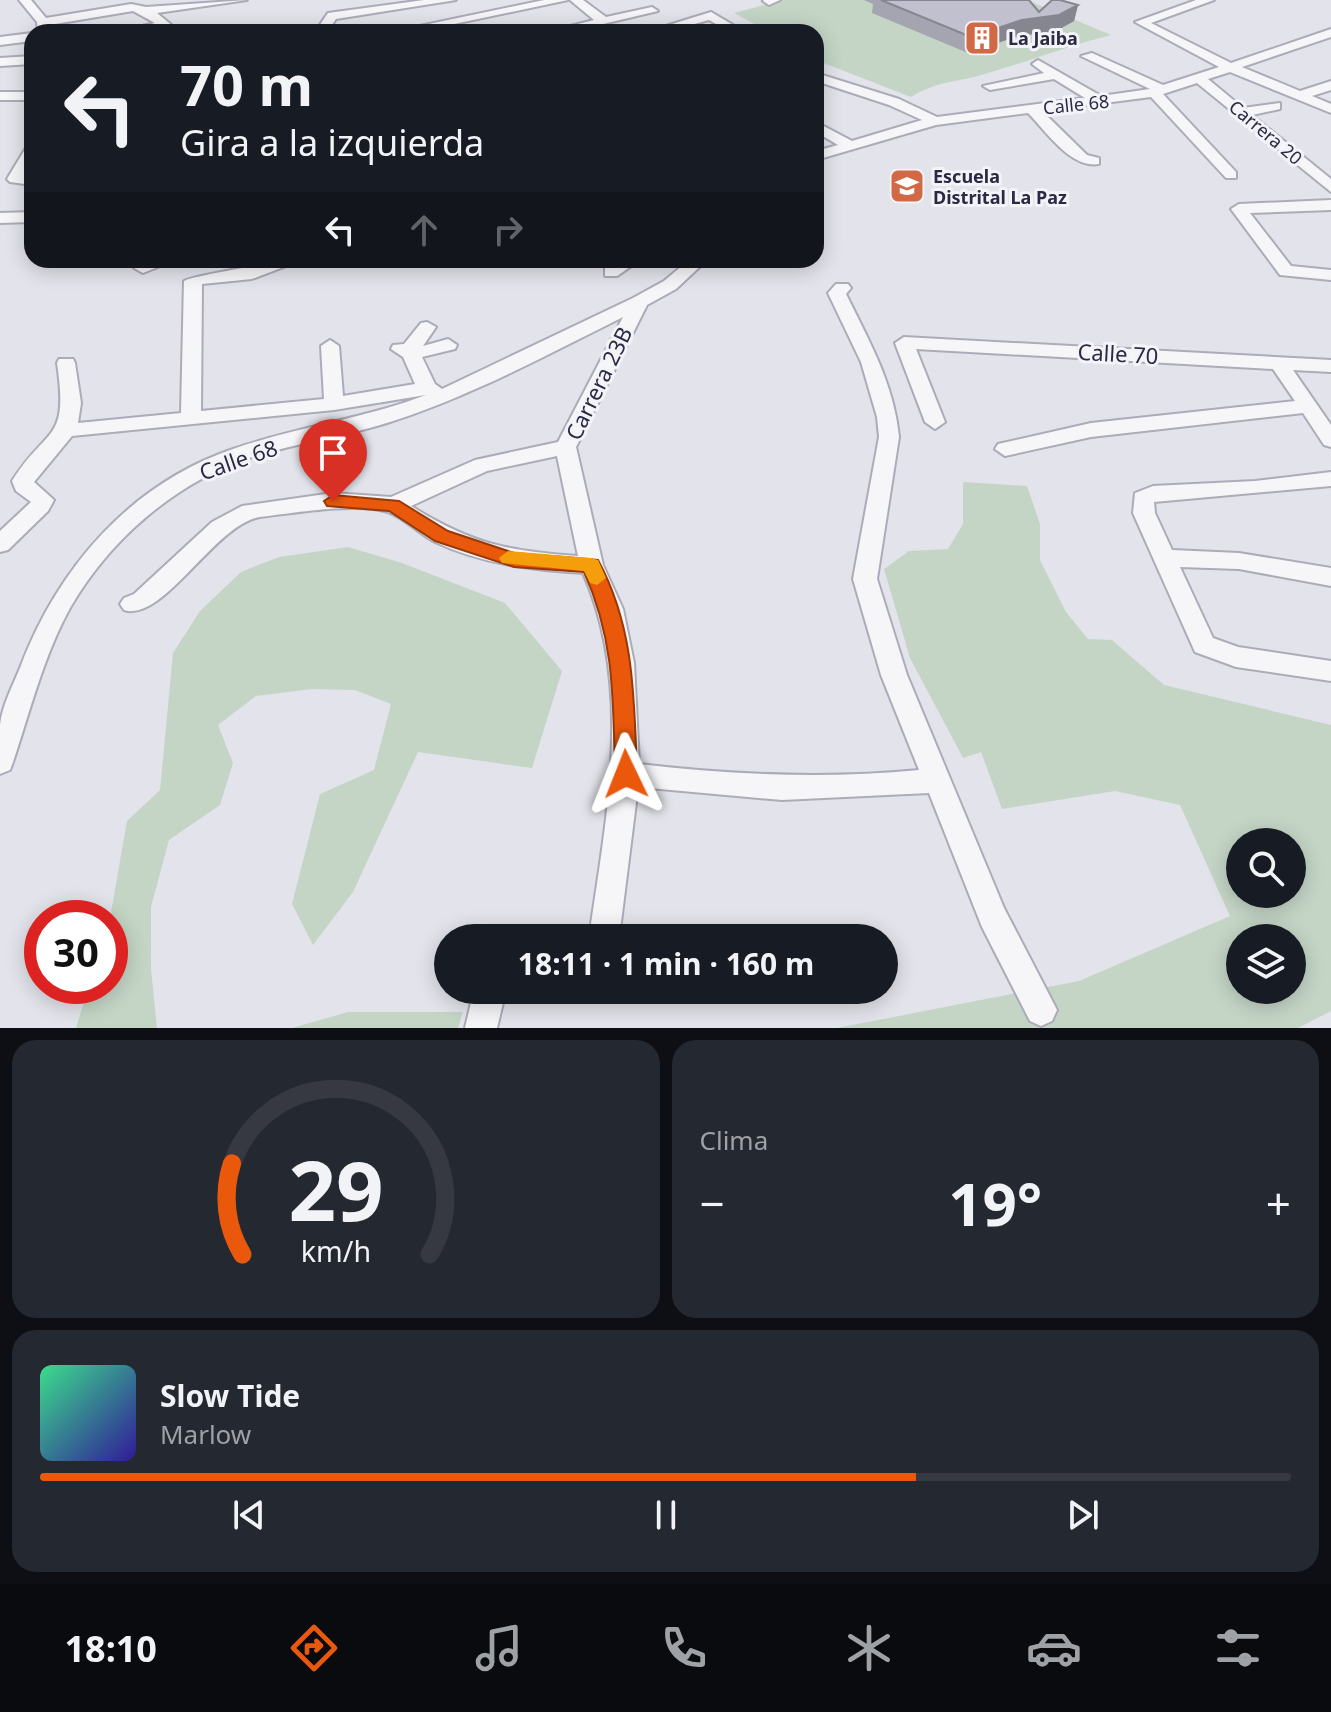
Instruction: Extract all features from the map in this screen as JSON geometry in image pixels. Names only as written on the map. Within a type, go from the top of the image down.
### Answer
[{"type":"street","points":[[25,0],[41,24]]},
{"type":"street","points":[[115,0],[146,11],[233,0]]},
{"type":"street","points":[[347,15],[355,0]]},
{"type":"street","points":[[326,24],[332,16],[450,0]]},
{"type":"street","points":[[438,24],[562,0]]},
{"type":"street","points":[[576,0],[602,20]]},
{"type":"street","points":[[1208,0],[1141,22],[1232,68],[1331,109]]},
{"type":"street","points":[[585,24],[656,4],[663,24]]},
{"type":"street","points":[[57,24],[131,8]]},
{"type":"street","points":[[146,11],[162,24]]},
{"type":"street","points":[[685,24],[711,16],[725,24]]},
{"type":"street","points":[[0,26],[7,29],[0,39]]},
{"type":"street","name":"Calle 68","points":[[824,153],[935,121],[1102,102],[1158,91],[1331,33]]},
{"type":"street","points":[[0,39],[24,38]]},
{"type":"street","points":[[1315,39],[1331,45]]},
{"type":"street","points":[[1087,56],[1158,91],[1231,175]]},
{"type":"street","points":[[0,62],[24,60]]},
{"type":"street","points":[[1038,64],[1102,102]]},
{"type":"street","points":[[990,86],[1054,75]]},
{"type":"street","name":"Carrera 20","points":[[1200,79],[1331,187]]},
{"type":"street","points":[[824,81],[894,102],[935,121]]},
{"type":"street","points":[[1300,96],[1331,85]]},
{"type":"street","points":[[1,97],[24,96]]},
{"type":"street","points":[[1243,112],[1275,106]]},
{"type":"street","points":[[1032,109],[1082,158],[1094,161]]},
{"type":"street","points":[[824,131],[847,144]]},
{"type":"street","points":[[24,163],[15,179],[24,180]]},
{"type":"street","points":[[0,189],[24,182]]},
{"type":"street","points":[[1331,205],[1239,209],[1286,271],[1331,275]]},
{"type":"street","points":[[0,218],[24,217]]},
{"type":"street","points":[[232,268],[239,276]]},
{"type":"street","points":[[191,417],[199,280],[239,276],[266,268]]},
{"type":"street","points":[[611,272],[618,268]]},
{"type":"street","name":"Calle 68","points":[[0,762],[7,721],[59,606],[72,586],[131,520],[159,495],[193,473],[239,454],[381,418],[639,302],[670,285],[690,268]]},
{"type":"street","points":[[842,288],[837,293],[864,342],[888,414],[889,437],[865,579],[894,675],[993,917],[1041,1010]]},
{"type":"street","name":"Carrera 23B","points":[[606,924],[626,774],[622,663],[611,609],[591,565],[566,447],[639,302]]},
{"type":"street","points":[[406,351],[427,327]]},
{"type":"street","name":"Calle 70","points":[[935,422],[904,343],[1331,366]]},
{"type":"street","points":[[406,351],[448,345]]},
{"type":"street","points":[[330,346],[334,404]]},
{"type":"street","points":[[406,351],[434,392]]},
{"type":"street","points":[[0,544],[40,506],[43,500],[24,486],[23,481],[69,430],[72,392],[66,363]]},
{"type":"street","points":[[1279,363],[1331,440]]},
{"type":"street","name":"Calle 68","points":[[69,430],[434,392]]},
{"type":"street","points":[[1005,449],[1091,430],[1307,406]]},
{"type":"street","points":[[132,604],[142,600],[220,528],[250,511],[333,501],[393,505],[482,465],[566,447]]},
{"type":"street","points":[[1331,479],[1147,495],[1143,498],[1144,513],[1204,645],[1236,657],[1331,671]]},
{"type":"street","points":[[393,505],[442,536],[514,560],[591,565]]},
{"type":"street","points":[[1166,558],[1239,561],[1331,577]]},
{"type":"street","points":[[626,774],[713,786],[856,790],[939,780]]},
{"type":"street","points":[[481,1028],[487,1004]]},
{"type":"green space","points":[[783,0],[1027,0],[1111,35],[971,78],[937,85],[911,97],[824,63],[824,24],[754,24],[734,13]]},
{"type":"green space","points":[[963,482],[1027,486],[1040,524],[1040,560],[1066,612],[1088,639],[1112,640],[1164,685],[1331,725],[1331,1011],[1298,1028],[837,1028],[1079,981],[1230,916],[1226,908],[1306,908],[1306,828],[1226,828],[1226,907],[1180,805],[1115,791],[1002,809],[981,752],[963,758],[910,658],[884,569],[909,551],[948,549],[963,524]]},
{"type":"green space","points":[[348,547],[402,563],[505,603],[562,671],[532,768],[418,752],[353,892],[313,945],[292,904],[320,794],[374,770],[391,704],[355,690],[312,689],[256,696],[218,725],[233,763],[220,805],[169,840],[151,907],[151,969],[157,1028],[76,1028],[83,1004],[128,1004],[128,900],[113,900],[127,821],[160,790],[173,653],[200,611],[241,572],[279,557]]},
{"type":"green space","points":[[348,1012],[463,1012],[458,1028],[292,1028]]},
{"type":"building","points":[[881,0],[1029,0],[1039,12],[1052,0],[1078,5],[1059,15],[1022,20],[971,37]]},
{"type":"slow traffic","points":[[508,558],[591,565],[597,578]]},
{"type":"place","name":"La Jaiba","points":[[982,38]]},
{"type":"place","name":"Escuela Distrital La Paz","points":[[907,186]]},
{"type":"route","points":[[333,501],[393,505],[442,536],[514,560],[591,565],[611,609],[622,663],[626,774]]}]
